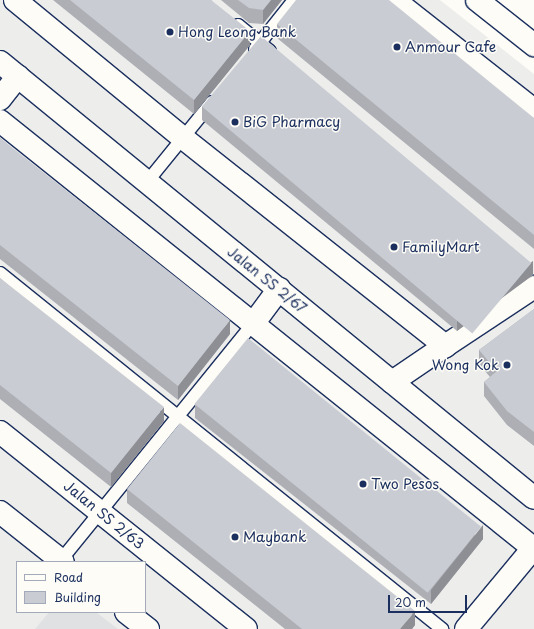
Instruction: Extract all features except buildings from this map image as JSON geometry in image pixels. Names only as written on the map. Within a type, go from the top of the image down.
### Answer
[{"type":"street","points":[[15,0],[183,138],[445,346]]},
{"type":"street","points":[[394,0],[534,110]]},
{"type":"street","points":[[477,0],[534,45]]},
{"type":"street","name":"Jalan SS 2/67","points":[[0,62],[534,498]]},
{"type":"street","points":[[0,100],[18,76]]},
{"type":"street","points":[[0,121],[534,548],[470,627]]},
{"type":"street","points":[[392,382],[534,287]]},
{"type":"street","points":[[253,324],[279,289]]},
{"type":"street","name":"Jalan SS 2/63","points":[[0,432],[246,629]]},
{"type":"street","points":[[0,512],[62,561]]},
{"type":"street","points":[[127,613],[148,629]]},
{"type":"lane","points":[[246,61],[294,0]]},
{"type":"lane","points":[[231,19],[279,58]]},
{"type":"lane","points":[[147,182],[222,90]]},
{"type":"lane","points":[[0,273],[442,629]]},
{"type":"lane","points":[[62,561],[253,324]]},
{"type":"shaded area","points":[[0,0],[440,0],[534,74],[534,629],[0,629]]},
{"type":"shaded area","points":[[48,613],[97,613],[118,629],[35,629]]},
{"type":"place","name":"Hong Leong Bank","points":[[170,32]]},
{"type":"place","name":"Anmour Cafe","points":[[397,47]]},
{"type":"place","name":"BiG Pharmacy","points":[[235,122]]},
{"type":"place","name":"FamilyMart","points":[[394,247]]},
{"type":"place","name":"Wong Kok","points":[[507,365]]},
{"type":"place","name":"Two Pesos","points":[[363,484]]},
{"type":"place","name":"Maybank","points":[[235,537]]}]
